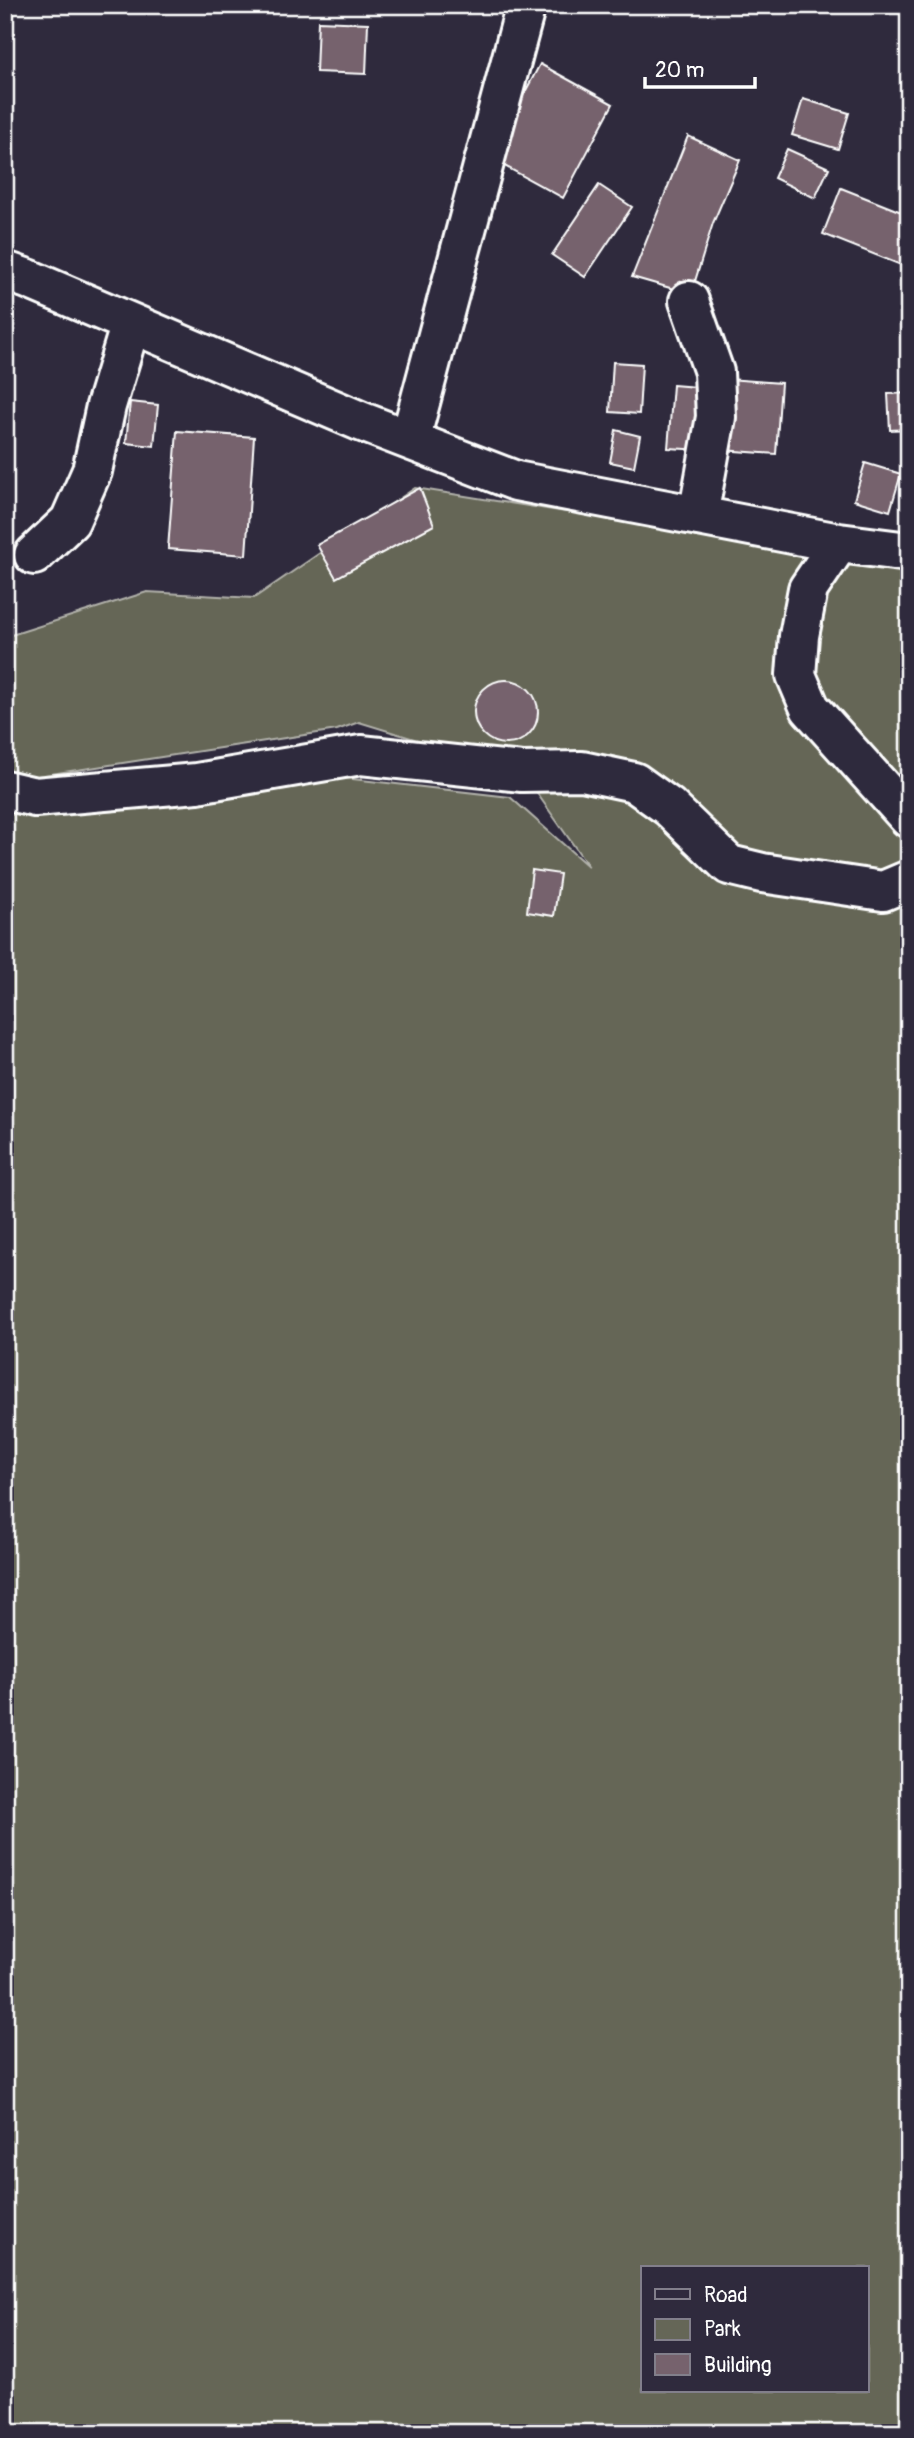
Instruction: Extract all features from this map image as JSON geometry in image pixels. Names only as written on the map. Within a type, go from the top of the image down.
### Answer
[{"type":"street","points":[[410,440],[526,5]]},
{"type":"street","points":[[5,271],[360,421],[516,481],[839,543],[909,552]]},
{"type":"street","points":[[689,301],[714,372],[715,383],[716,417],[698,516]]},
{"type":"street","points":[[34,555],[70,521],[92,471],[106,406],[131,324]]},
{"type":"street","points":[[839,543],[808,589],[799,636],[796,675],[810,708],[909,818]]},
{"type":"street","points":[[5,790],[35,797],[197,783],[361,755],[522,772],[582,771],[634,782],[669,807],[729,865],[762,873],[883,891],[909,880]]},
{"type":"green space","points":[[415,488],[909,564],[909,2433],[5,2433],[5,814],[335,777],[510,797],[589,867],[522,772],[359,722],[337,730],[25,778],[5,778],[5,637],[147,592],[254,598]]},
{"type":"building","points":[[318,21],[368,23],[366,74],[316,72]]},
{"type":"building","points":[[540,64],[613,104],[563,198],[490,158]]},
{"type":"building","points":[[803,99],[849,113],[838,149],[792,135]]},
{"type":"building","points":[[688,136],[740,160],[713,223],[691,294],[632,277]]},
{"type":"building","points":[[787,149],[829,168],[815,198],[774,178]]},
{"type":"building","points":[[599,185],[632,207],[585,277],[552,255]]},
{"type":"building","points":[[841,188],[909,215],[909,259],[906,267],[823,234]]},
{"type":"building","points":[[613,362],[642,364],[639,414],[610,412]]},
{"type":"building","points":[[727,379],[781,383],[776,454],[722,450]]},
{"type":"building","points":[[673,385],[708,388],[704,450],[668,448]]},
{"type":"building","points":[[909,393],[909,429],[890,430],[888,394]]},
{"type":"building","points":[[130,402],[158,405],[154,446],[126,443]]},
{"type":"building","points":[[616,430],[640,436],[634,467],[610,462]]},
{"type":"building","points":[[177,431],[254,437],[246,555],[168,549]]},
{"type":"building","points":[[865,463],[901,474],[890,511],[854,500]]},
{"type":"building","points":[[420,488],[434,525],[336,578],[317,545]]},
{"type":"building","points":[[506,680],[518,682],[529,689],[536,700],[536,724],[529,735],[518,742],[506,744],[494,742],[483,735],[476,724],[474,712],[476,700],[483,689],[494,682]]},
{"type":"building","points":[[532,870],[560,874],[554,916],[527,912]]}]
